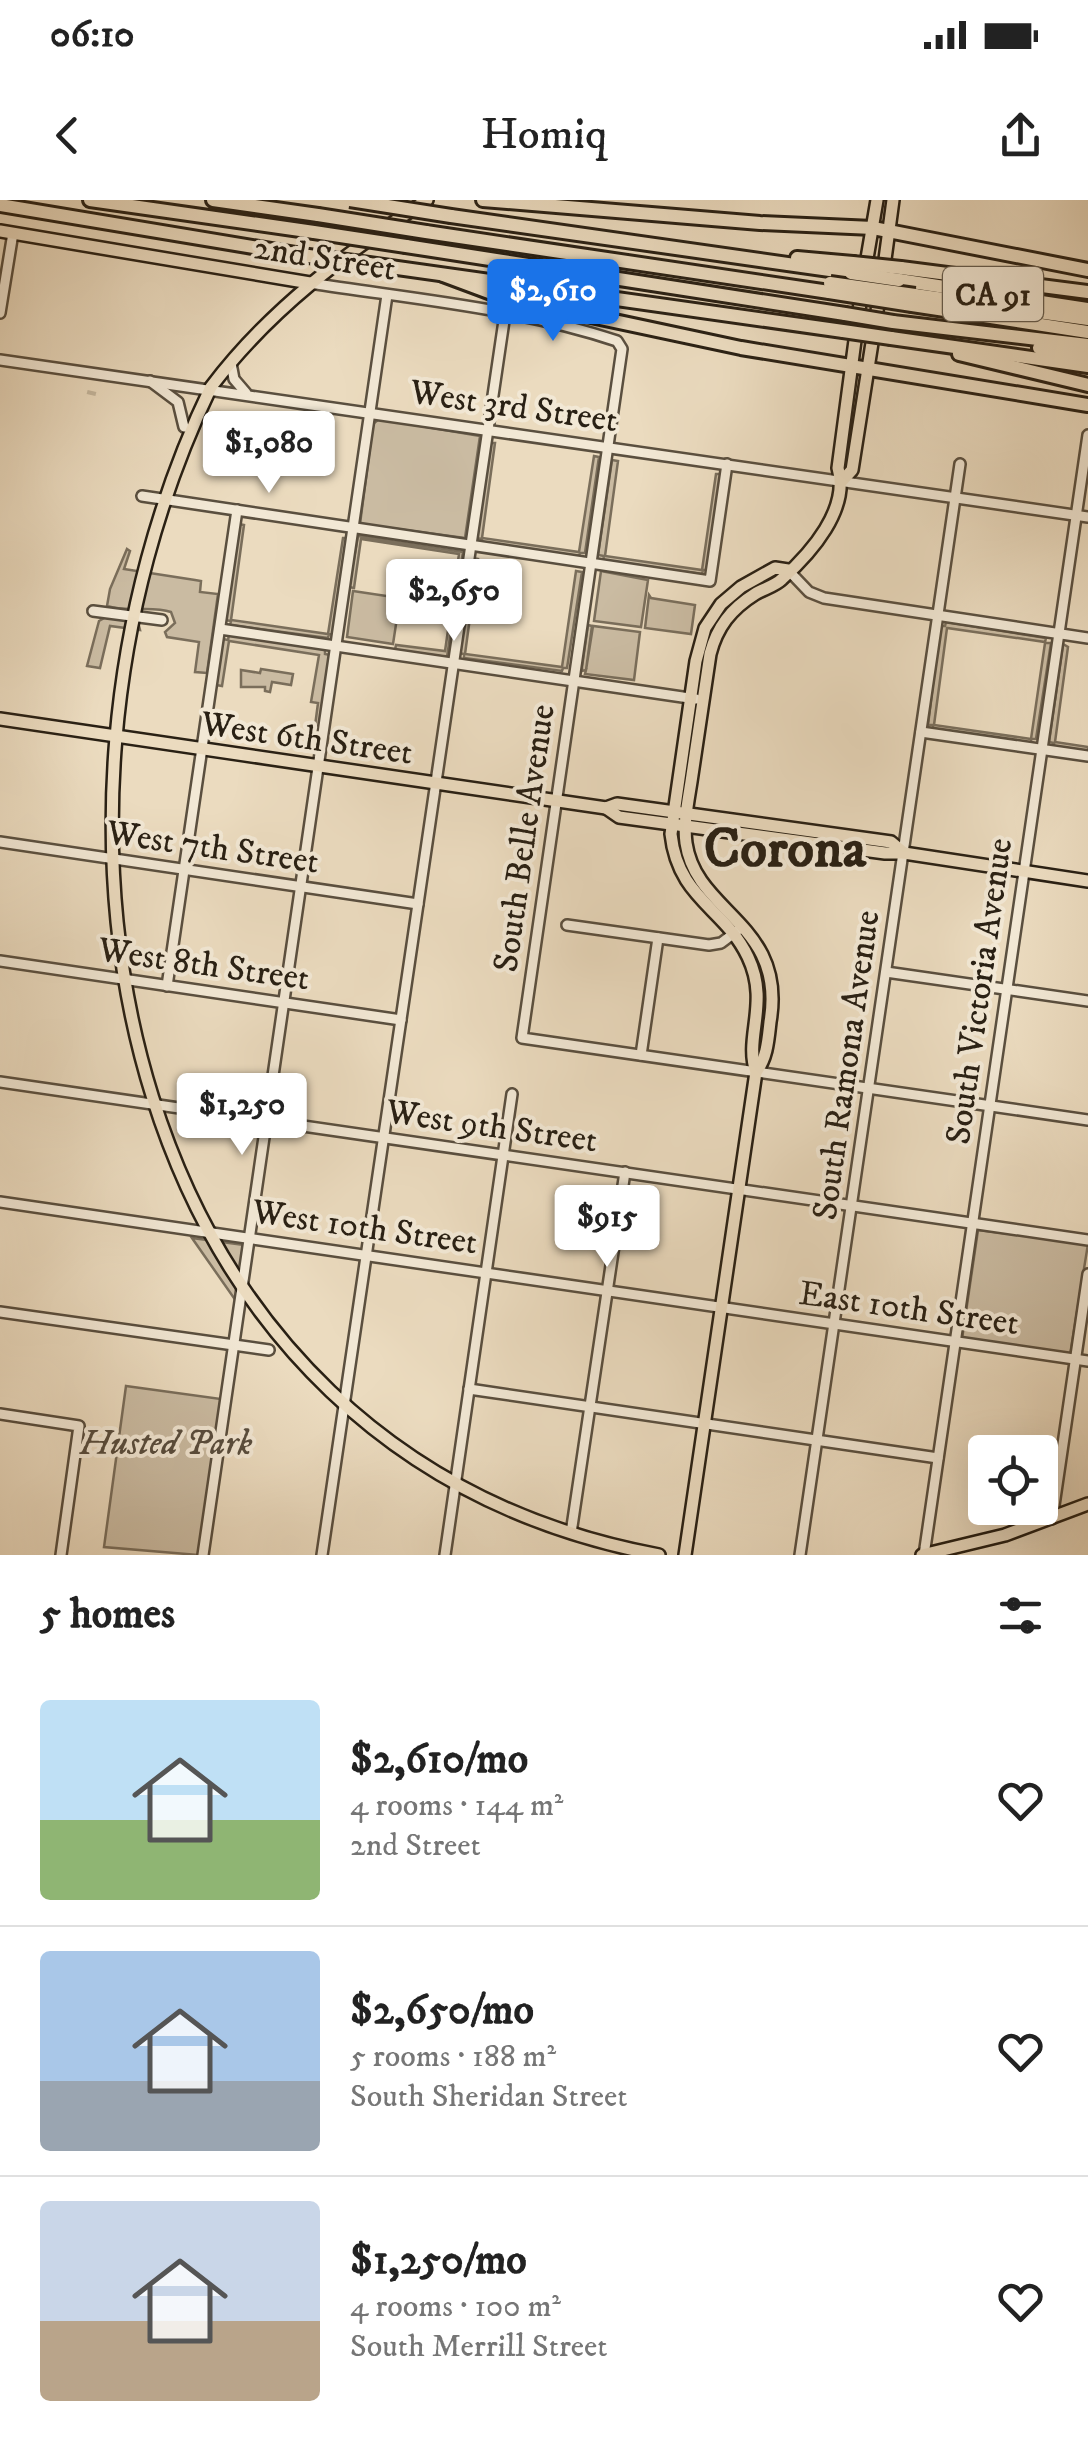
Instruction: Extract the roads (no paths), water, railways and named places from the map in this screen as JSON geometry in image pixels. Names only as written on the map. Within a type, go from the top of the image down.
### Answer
[{"type":"highway","points":[[90,200],[894,322],[1088,345]]},
{"type":"highway","points":[[214,200],[750,280],[1088,319]]},
{"type":"highway","name":"CA 91","points":[[350,200],[764,262],[900,274],[1088,309]]},
{"type":"highway","points":[[484,200],[760,223],[873,228],[1088,270]]},
{"type":"highway","name":"CA 91","points":[[0,205],[377,266],[1088,366]]},
{"type":"highway","points":[[900,274],[1088,292]]},
{"type":"highway","points":[[443,275],[502,297],[740,348],[1038,396],[1088,408]]},
{"type":"highway","points":[[913,300],[1088,332]]},
{"type":"highway","points":[[930,326],[943,334],[1088,355]]},
{"type":"highway","points":[[923,343],[968,358],[1088,385]]},
{"type":"main road","points":[[182,431],[210,388],[310,282],[427,200]]},
{"type":"main road","points":[[842,482],[838,466],[850,366],[877,200]]},
{"type":"main road","points":[[685,1555],[756,1072],[752,1060],[759,996],[737,930],[694,868],[679,818],[697,699],[722,624],[732,611],[782,579],[821,536],[834,512],[842,482],[852,470],[893,200]]},
{"type":"main road","name":"2nd Street","points":[[6,232],[310,282]]},
{"type":"main road","points":[[139,502],[151,479]]},
{"type":"main road","points":[[88,626],[98,596]]},
{"type":"main road","points":[[64,735],[68,713]]},
{"type":"main road","name":"West 6th Street","points":[[0,720],[64,735],[202,750],[556,800],[606,808],[619,817],[679,818],[886,853],[1088,881]]},
{"type":"main road","points":[[58,844],[58,867]]},
{"type":"main road","points":[[68,958],[74,986]]},
{"type":"main road","points":[[101,1083],[113,1113]]},
{"type":"main road","points":[[163,1213],[180,1240]]},
{"type":"main road","points":[[227,1302],[273,1353]]},
{"type":"main road","points":[[308,1386],[391,1449],[455,1486],[571,1534],[659,1555]]},
{"type":"main road","points":[[1058,1516],[1088,1504]]},
{"type":"main road","points":[[923,1555],[1034,1525]]},
{"type":"street","points":[[0,313],[6,232]]},
{"type":"street","name":"2nd Street","points":[[310,282],[505,314],[606,337],[617,341],[622,349]]},
{"type":"street","points":[[203,1555],[387,295]]},
{"type":"street","points":[[322,1555],[505,314]]},
{"type":"street","name":"South Belle Avenue","points":[[622,349],[522,1038],[640,1055]]},
{"type":"street","name":"West 3rd Street","points":[[0,360],[957,498],[980,506],[992,502],[1088,516]]},
{"type":"street","points":[[232,363],[234,380],[246,393]]},
{"type":"street","points":[[148,380],[178,402],[182,431]]},
{"type":"street","name":"South Victoria Avenue","points":[[923,1555],[1088,435]]},
{"type":"street","points":[[139,502],[237,510],[710,580],[727,464]]},
{"type":"street","name":"South Ramona Avenue","points":[[800,1555],[941,616],[960,464]]},
{"type":"street","points":[[167,986],[237,510]]},
{"type":"street","points":[[788,570],[816,595],[1088,638]]},
{"type":"street","points":[[93,611],[162,620]]},
{"type":"street","points":[[220,628],[697,699]]},
{"type":"street","points":[[921,732],[1088,756]]},
{"type":"street","name":"West 7th Street","points":[[0,842],[58,844],[184,870],[418,904]]},
{"type":"street","points":[[567,925],[709,945],[721,943],[737,930]]},
{"type":"street","points":[[658,938],[640,1055],[1088,1120]]},
{"type":"street","name":"West 8th Street","points":[[0,961],[401,1020]]},
{"type":"street","points":[[886,972],[1088,1001]]},
{"type":"street","name":"West 9th Street","points":[[0,1082],[1088,1240]]},
{"type":"street","points":[[445,1555],[512,1094]]},
{"type":"street","points":[[571,1534],[624,1172]]},
{"type":"street","name":"West 10th Street","points":[[0,1202],[721,1308]]},
{"type":"street","points":[[1058,1479],[1088,1274]]},
{"type":"street","name":"East 10th Street","points":[[721,1308],[1088,1361]]},
{"type":"street","points":[[0,1312],[273,1353]]},
{"type":"street","points":[[469,1389],[938,1458]]},
{"type":"street","points":[[0,1414],[79,1426],[61,1555]]},
{"type":"tunnel","points":[[91,395],[92,391]]},
{"type":"district","name":"Corona","points":[[785,847]]},
{"type":"park label","name":"Husted Park","points":[[166,1442]]}]
